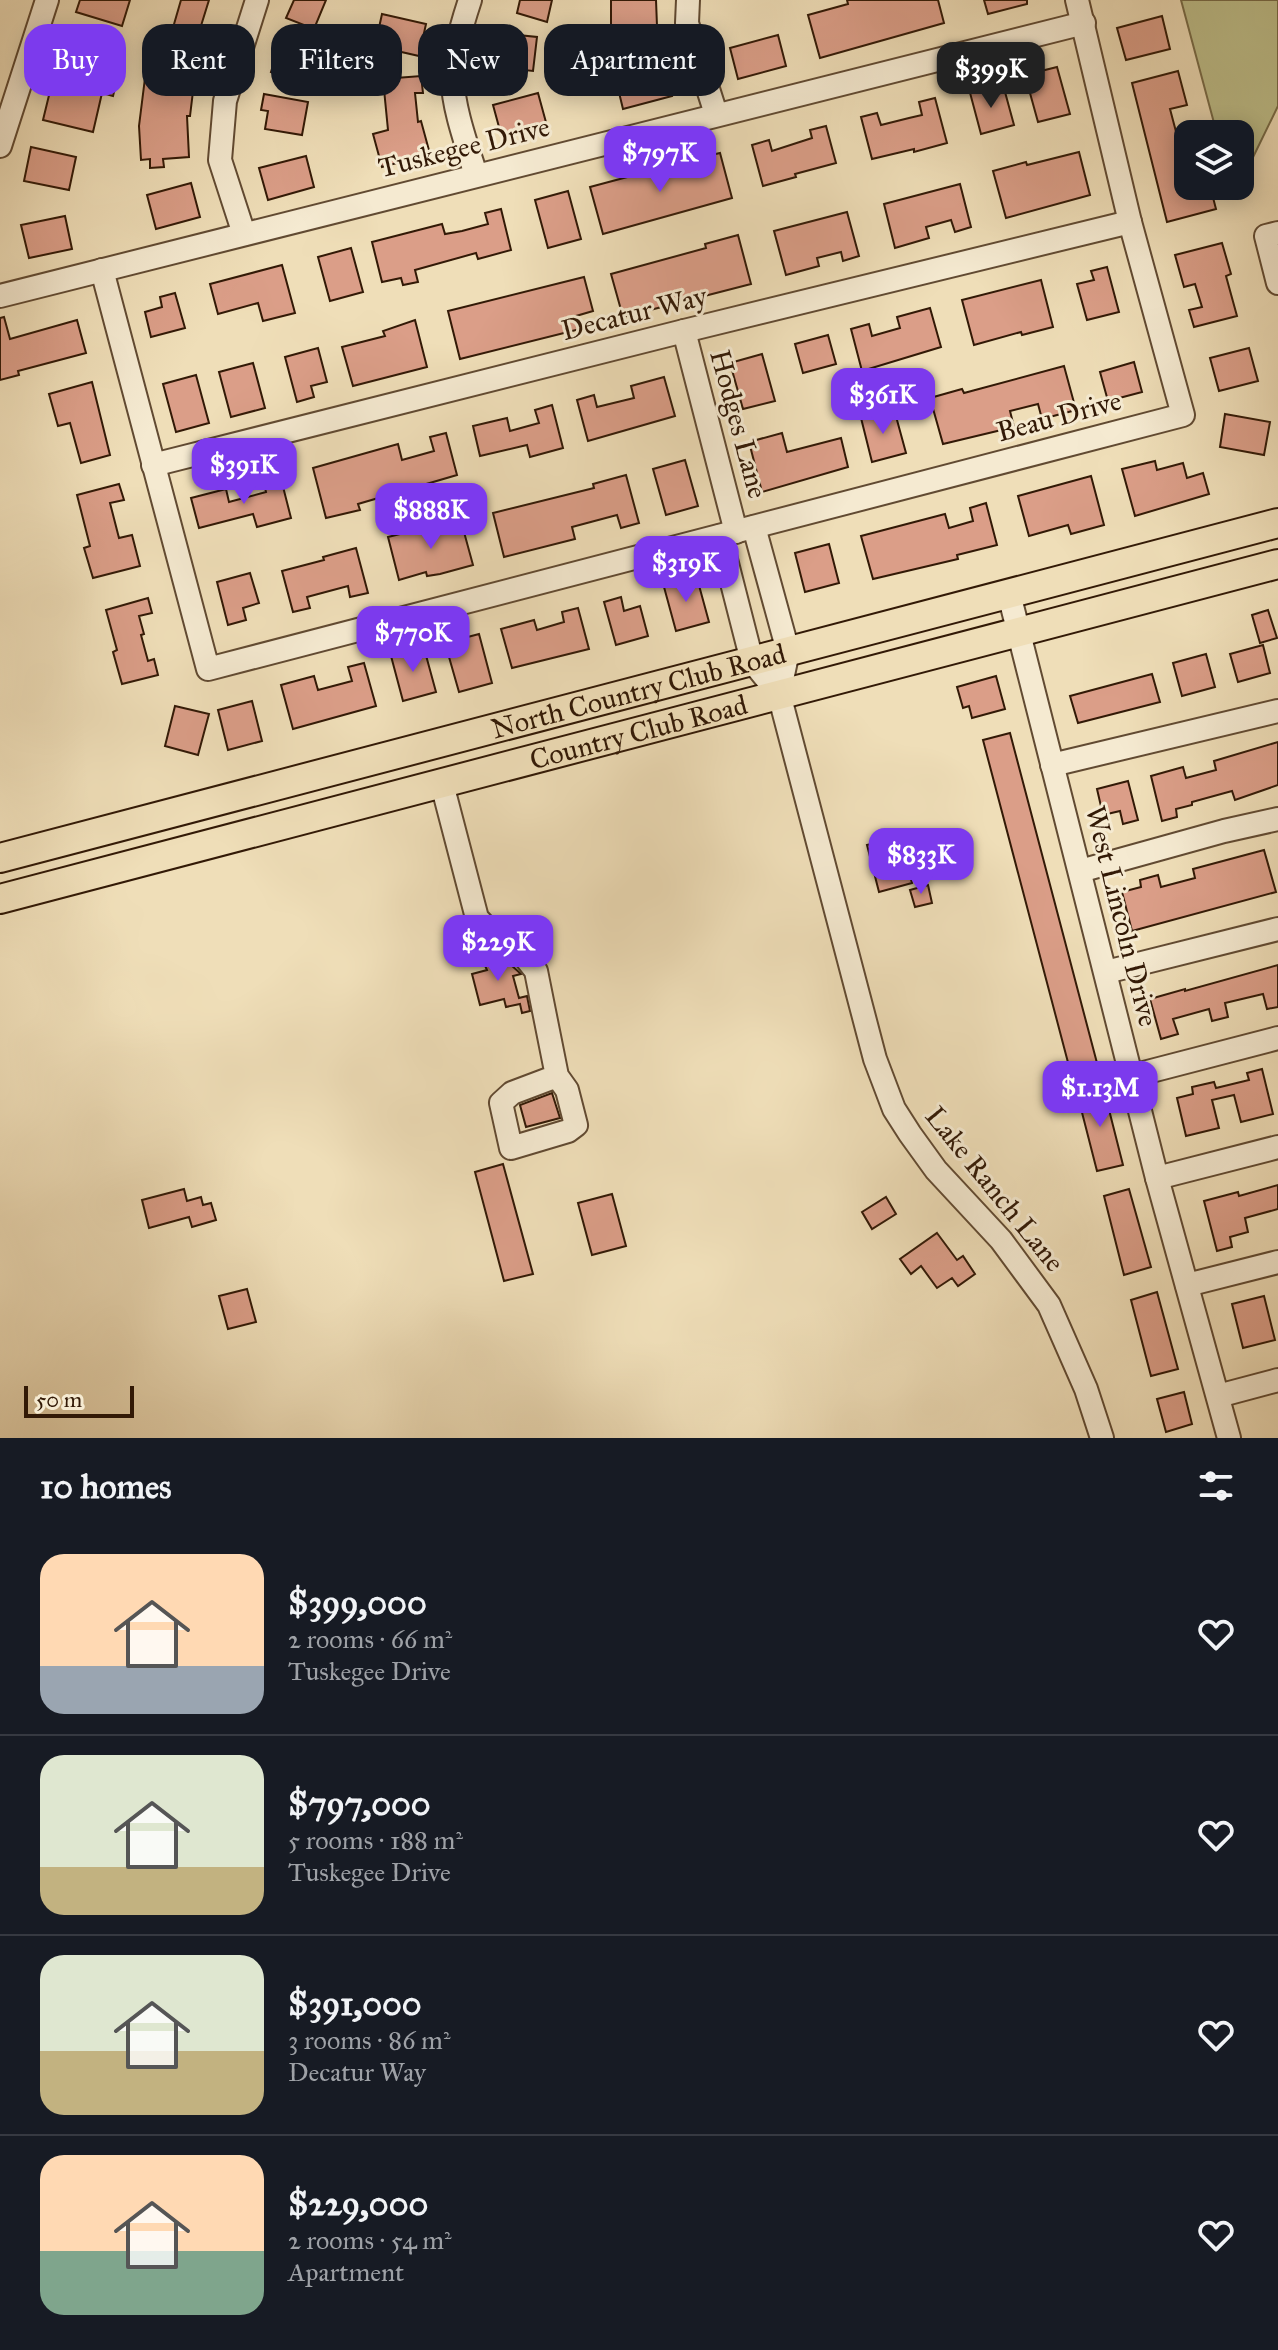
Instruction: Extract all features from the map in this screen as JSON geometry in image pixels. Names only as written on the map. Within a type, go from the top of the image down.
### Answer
[{"type":"main road","name":"North Country Club Road","points":[[0,858],[1278,523]]},
{"type":"main road","name":"Country Club Road","points":[[0,899],[1278,564]]},
{"type":"main road","points":[[432,745],[442,784]]},
{"type":"street","points":[[0,146],[5,109],[47,0]]},
{"type":"street","points":[[244,234],[220,160],[225,101],[257,0]]},
{"type":"street","points":[[470,0],[452,79],[459,117],[476,175]]},
{"type":"street","points":[[688,0],[687,23],[716,114]]},
{"type":"street","points":[[1077,0],[1130,222]]},
{"type":"street","name":"Tuskegee Drive","points":[[3,296],[1084,23]]},
{"type":"street","name":"Decatur Way","points":[[153,465],[1130,222]]},
{"type":"street","name":"Beau Drive","points":[[153,465],[208,669],[1183,415],[1130,222]]},
{"type":"street","points":[[1278,233],[1266,236],[1278,283]]},
{"type":"street","points":[[102,270],[153,465]]},
{"type":"street","points":[[0,273],[3,296]]},
{"type":"street","name":"Hodges Lane","points":[[684,331],[736,531],[752,661],[779,694]]},
{"type":"street","name":"Hodges Lane","points":[[736,531],[788,651],[779,694]]},
{"type":"street","name":"West Lincoln Drive","points":[[1009,594],[1157,1178],[1229,1438]]},
{"type":"street","name":"Lake Ranch Lane","points":[[779,694],[875,1059],[894,1109],[936,1170],[1001,1240],[1049,1305],[1086,1389],[1102,1438]]},
{"type":"street","points":[[1052,765],[1278,711]]},
{"type":"street","points":[[442,784],[477,918],[493,935],[524,956],[536,971],[557,1076]]},
{"type":"street","points":[[1080,871],[1278,819]]},
{"type":"street","points":[[1106,972],[1278,929]]},
{"type":"street","points":[[1132,1076],[1278,1038]]},
{"type":"street","points":[[1157,1178],[1278,1147]]},
{"type":"street","points":[[1187,1285],[1278,1262]]},
{"type":"street","points":[[1218,1396],[1278,1380]]},
{"type":"green space","points":[[1181,0],[1278,0],[1278,106],[1254,155],[1254,120],[1213,120]]},
{"type":"building","points":[[80,0],[130,0],[123,24],[76,12]]},
{"type":"building","points":[[181,0],[209,0],[202,24],[174,24]]},
{"type":"building","points":[[294,0],[326,0],[316,24],[301,24],[286,18]]},
{"type":"building","points":[[520,0],[552,0],[547,22],[517,13]]},
{"type":"building","points":[[611,0],[656,0],[657,24],[611,24]]},
{"type":"building","points":[[847,0],[938,0],[944,23],[820,58],[808,15],[848,4]]},
{"type":"building","points":[[984,0],[1027,0],[1027,4],[988,14]]},
{"type":"building","points":[[382,14],[426,24],[418,24],[418,56],[402,52],[402,24],[380,24]]},
{"type":"building","points":[[1162,16],[1170,49],[1126,60],[1117,28]]},
{"type":"building","points":[[778,35],[786,66],[738,79],[730,48]]},
{"type":"building","points":[[528,36],[537,37],[533,71],[528,70]]},
{"type":"building","points":[[1057,67],[1070,114],[1038,122],[1025,75]]},
{"type":"building","points":[[1178,71],[1187,105],[1170,109],[1174,124],[1174,200],[1214,200],[1216,209],[1167,222],[1132,83]]},
{"type":"building","points":[[418,76],[418,93],[415,93],[418,122],[421,121],[430,154],[382,167],[373,134],[388,130],[385,96],[402,96],[402,78]]},
{"type":"building","points":[[986,84],[989,96],[1005,92],[1014,125],[981,134],[969,89]]},
{"type":"building","points":[[538,93],[547,126],[502,138],[493,105]]},
{"type":"building","points":[[264,94],[308,102],[302,135],[265,129],[268,111],[261,110]]},
{"type":"building","points":[[49,96],[101,96],[93,132],[43,120]]},
{"type":"building","points":[[143,96],[192,96],[190,116],[187,116],[189,157],[163,159],[164,167],[150,168],[150,159],[141,160],[139,126]]},
{"type":"building","points":[[620,96],[672,96],[623,109]]},
{"type":"building","points":[[935,98],[947,143],[872,159],[861,117],[877,113],[881,125],[922,115],[919,102]]},
{"type":"building","points":[[826,126],[836,163],[763,186],[752,145],[769,140],[772,151],[812,138],[810,130]]},
{"type":"building","points":[[31,147],[76,157],[69,190],[24,181]]},
{"type":"building","points":[[1079,152],[1090,195],[1006,218],[993,171]]},
{"type":"building","points":[[720,153],[732,198],[603,234],[590,187],[676,164],[678,173],[706,166],[703,157]]},
{"type":"building","points":[[306,156],[314,187],[268,200],[259,168]]},
{"type":"building","points":[[191,183],[200,217],[156,229],[147,195]]},
{"type":"building","points":[[960,184],[971,227],[955,232],[951,220],[926,227],[929,238],[895,248],[884,204]]},
{"type":"building","points":[[568,191],[581,239],[548,248],[535,200]]},
{"type":"building","points":[[501,209],[511,250],[478,259],[476,253],[415,270],[418,282],[403,285],[401,278],[382,282],[372,242],[442,224],[445,234],[462,231],[488,224],[485,213]]},
{"type":"building","points":[[847,212],[859,256],[843,261],[841,252],[817,258],[819,266],[786,275],[774,231]]},
{"type":"building","points":[[65,216],[72,249],[29,258],[21,225]]},
{"type":"building","points":[[738,235],[751,284],[623,317],[611,274],[706,248],[705,244]]},
{"type":"building","points":[[1222,243],[1231,274],[1226,276],[1237,316],[1194,327],[1189,310],[1202,307],[1195,284],[1184,287],[1175,255]]},
{"type":"building","points":[[351,248],[363,292],[330,301],[318,257]]},
{"type":"building","points":[[282,265],[295,313],[263,321],[258,303],[218,314],[210,284]]},
{"type":"building","points":[[1107,267],[1119,312],[1087,320],[1077,284],[1094,280],[1091,271]]},
{"type":"building","points":[[584,277],[593,311],[576,316],[580,329],[460,359],[448,311]]},
{"type":"building","points":[[1041,280],[1053,327],[974,345],[962,300]]},
{"type":"building","points":[[175,293],[185,328],[151,337],[145,312],[162,307],[160,297]]},
{"type":"building","points":[[930,308],[941,347],[862,371],[851,329],[869,324],[872,336],[900,328],[897,317]]},
{"type":"building","points":[[4,317],[10,339],[77,320],[86,353],[18,371],[19,375],[0,380],[0,318]]},
{"type":"building","points":[[415,320],[427,367],[353,386],[342,347],[385,336],[383,331]]},
{"type":"building","points":[[828,335],[836,364],[803,373],[795,344]]},
{"type":"building","points":[[318,348],[327,382],[311,386],[314,397],[297,402],[285,357]]},
{"type":"building","points":[[1249,348],[1258,381],[1219,391],[1210,358]]},
{"type":"building","points":[[762,354],[775,401],[743,409],[730,363]]},
{"type":"building","points":[[1134,362],[1142,392],[1108,401],[1100,372]]},
{"type":"building","points":[[253,363],[265,408],[231,417],[219,372]]},
{"type":"building","points":[[1064,366],[1076,410],[1042,419],[1038,404],[1010,411],[1014,427],[943,444],[930,398],[962,389],[964,393]]},
{"type":"building","points":[[196,375],[209,423],[176,432],[163,384]]},
{"type":"building","points":[[664,377],[675,416],[588,441],[577,400],[594,395],[597,407],[634,398],[631,386]]},
{"type":"building","points":[[92,382],[110,455],[81,463],[70,423],[58,426],[49,394]]},
{"type":"building","points":[[552,405],[563,448],[530,457],[527,445],[480,456],[473,426],[507,418],[510,431],[539,423],[535,410]]},
{"type":"building","points":[[894,409],[906,453],[872,462],[861,418]]},
{"type":"building","points":[[1225,414],[1270,422],[1264,455],[1220,447]]},
{"type":"building","points":[[446,433],[457,475],[358,504],[360,510],[326,518],[313,468],[398,444],[402,460],[434,451],[430,437]]},
{"type":"building","points":[[782,433],[787,452],[841,438],[848,467],[762,492],[749,442]]},
{"type":"building","points":[[685,460],[698,506],[666,515],[653,469]]},
{"type":"building","points":[[1155,461],[1157,470],[1183,463],[1187,478],[1203,473],[1209,494],[1135,516],[1122,469]]},
{"type":"building","points":[[280,475],[291,518],[257,527],[253,514],[199,528],[191,498],[226,489],[229,502],[266,492],[263,480]]},
{"type":"building","points":[[626,475],[639,523],[621,528],[617,515],[572,527],[575,539],[504,557],[493,513],[594,488],[593,484]]},
{"type":"building","points":[[1091,476],[1104,525],[1071,534],[1068,525],[1029,536],[1018,496]]},
{"type":"building","points":[[119,484],[124,500],[110,503],[119,538],[132,535],[140,566],[93,578],[84,548],[90,546],[77,495]]},
{"type":"building","points":[[986,503],[997,545],[957,555],[958,559],[873,579],[861,536],[945,514],[949,528],[973,521],[970,508]]},
{"type":"building","points":[[461,521],[473,565],[427,576],[426,572],[399,580],[388,537]]},
{"type":"building","points":[[829,544],[839,583],[805,592],[795,553]]},
{"type":"building","points":[[356,548],[368,593],[350,597],[348,586],[307,597],[310,608],[293,612],[282,571]]},
{"type":"building","points":[[250,573],[259,603],[243,608],[246,620],[228,625],[217,582]]},
{"type":"building","points":[[697,578],[709,622],[676,631],[664,587]]},
{"type":"building","points":[[621,597],[624,611],[640,606],[648,636],[616,645],[604,602]]},
{"type":"building","points":[[148,598],[152,613],[139,616],[144,634],[141,635],[148,661],[154,659],[158,675],[122,684],[106,610]]},
{"type":"building","points":[[578,608],[589,649],[512,668],[501,629],[534,620],[537,630],[564,622],[562,612]]},
{"type":"building","points":[[1268,610],[1277,638],[1260,643],[1252,615]]},
{"type":"building","points":[[479,634],[492,683],[459,692],[445,643]]},
{"type":"building","points":[[1263,645],[1270,673],[1238,682],[1230,654]]},
{"type":"building","points":[[424,648],[436,692],[403,701],[391,656]]},
{"type":"building","points":[[1206,654],[1215,687],[1182,696],[1173,663]]},
{"type":"building","points":[[364,663],[376,706],[293,729],[281,685],[314,676],[318,690],[352,681],[348,667]]},
{"type":"building","points":[[1152,674],[1160,702],[1078,723],[1070,696]]},
{"type":"building","points":[[996,676],[1005,709],[972,718],[969,706],[963,708],[957,687]]},
{"type":"building","points":[[252,701],[262,741],[228,750],[218,710]]},
{"type":"building","points":[[175,706],[209,714],[198,755],[165,746]]},
{"type":"building","points":[[1010,733],[1097,1063],[1070,1070],[983,740]]},
{"type":"building","points":[[1278,742],[1278,785],[1235,800],[1232,791],[1192,802],[1192,805],[1176,809],[1177,817],[1162,821],[1151,776],[1183,767],[1186,778],[1216,770],[1214,761]]},
{"type":"building","points":[[1128,781],[1138,820],[1123,824],[1120,811],[1103,815],[1097,789]]},
{"type":"building","points":[[911,834],[914,847],[903,850],[912,883],[879,892],[867,845]]},
{"type":"building","points":[[1264,850],[1276,892],[1132,931],[1122,892],[1141,887],[1140,880],[1158,875],[1161,887],[1195,878],[1193,869]]},
{"type":"building","points":[[928,885],[932,903],[915,907],[910,890]]},
{"type":"building","points":[[487,948],[496,954],[502,966],[510,964],[521,974],[513,976],[519,998],[527,996],[530,1011],[522,1013],[520,1004],[506,1007],[504,999],[480,1005],[472,974],[487,970],[479,952]]},
{"type":"building","points":[[1278,965],[1278,1007],[1267,1009],[1263,994],[1225,1003],[1228,1017],[1212,1021],[1209,1009],[1173,1019],[1178,1034],[1161,1039],[1150,999]]},
{"type":"building","points":[[1262,1069],[1273,1114],[1241,1122],[1234,1095],[1212,1100],[1219,1128],[1186,1136],[1177,1098],[1193,1094],[1192,1087],[1214,1082],[1216,1088],[1249,1080],[1247,1073]]},
{"type":"building","points":[[1103,1086],[1123,1165],[1097,1171],[1077,1093]]},
{"type":"building","points":[[552,1093],[560,1118],[526,1127],[520,1105]]},
{"type":"building","points":[[503,1164],[533,1274],[504,1281],[475,1172]]},
{"type":"building","points":[[1278,1185],[1278,1209],[1245,1218],[1248,1232],[1230,1237],[1232,1247],[1217,1251],[1204,1201],[1238,1192],[1239,1196]]},
{"type":"building","points":[[184,1189],[187,1201],[201,1197],[203,1205],[211,1203],[216,1220],[192,1227],[189,1217],[149,1228],[142,1200]]},
{"type":"building","points":[[1129,1189],[1151,1267],[1124,1275],[1104,1196]]},
{"type":"building","points":[[612,1194],[626,1246],[592,1255],[578,1203]]},
{"type":"building","points":[[886,1197],[896,1214],[872,1229],[862,1212]]},
{"type":"building","points":[[937,1233],[957,1260],[963,1256],[975,1274],[958,1286],[952,1278],[937,1288],[921,1266],[911,1274],[900,1259]]},
{"type":"building","points":[[247,1289],[256,1322],[228,1329],[219,1296]]},
{"type":"building","points":[[1157,1292],[1178,1369],[1151,1376],[1131,1300]]},
{"type":"building","points":[[1264,1296],[1275,1340],[1243,1348],[1232,1304]]},
{"type":"building","points":[[1184,1392],[1192,1424],[1166,1432],[1157,1399]]}]
